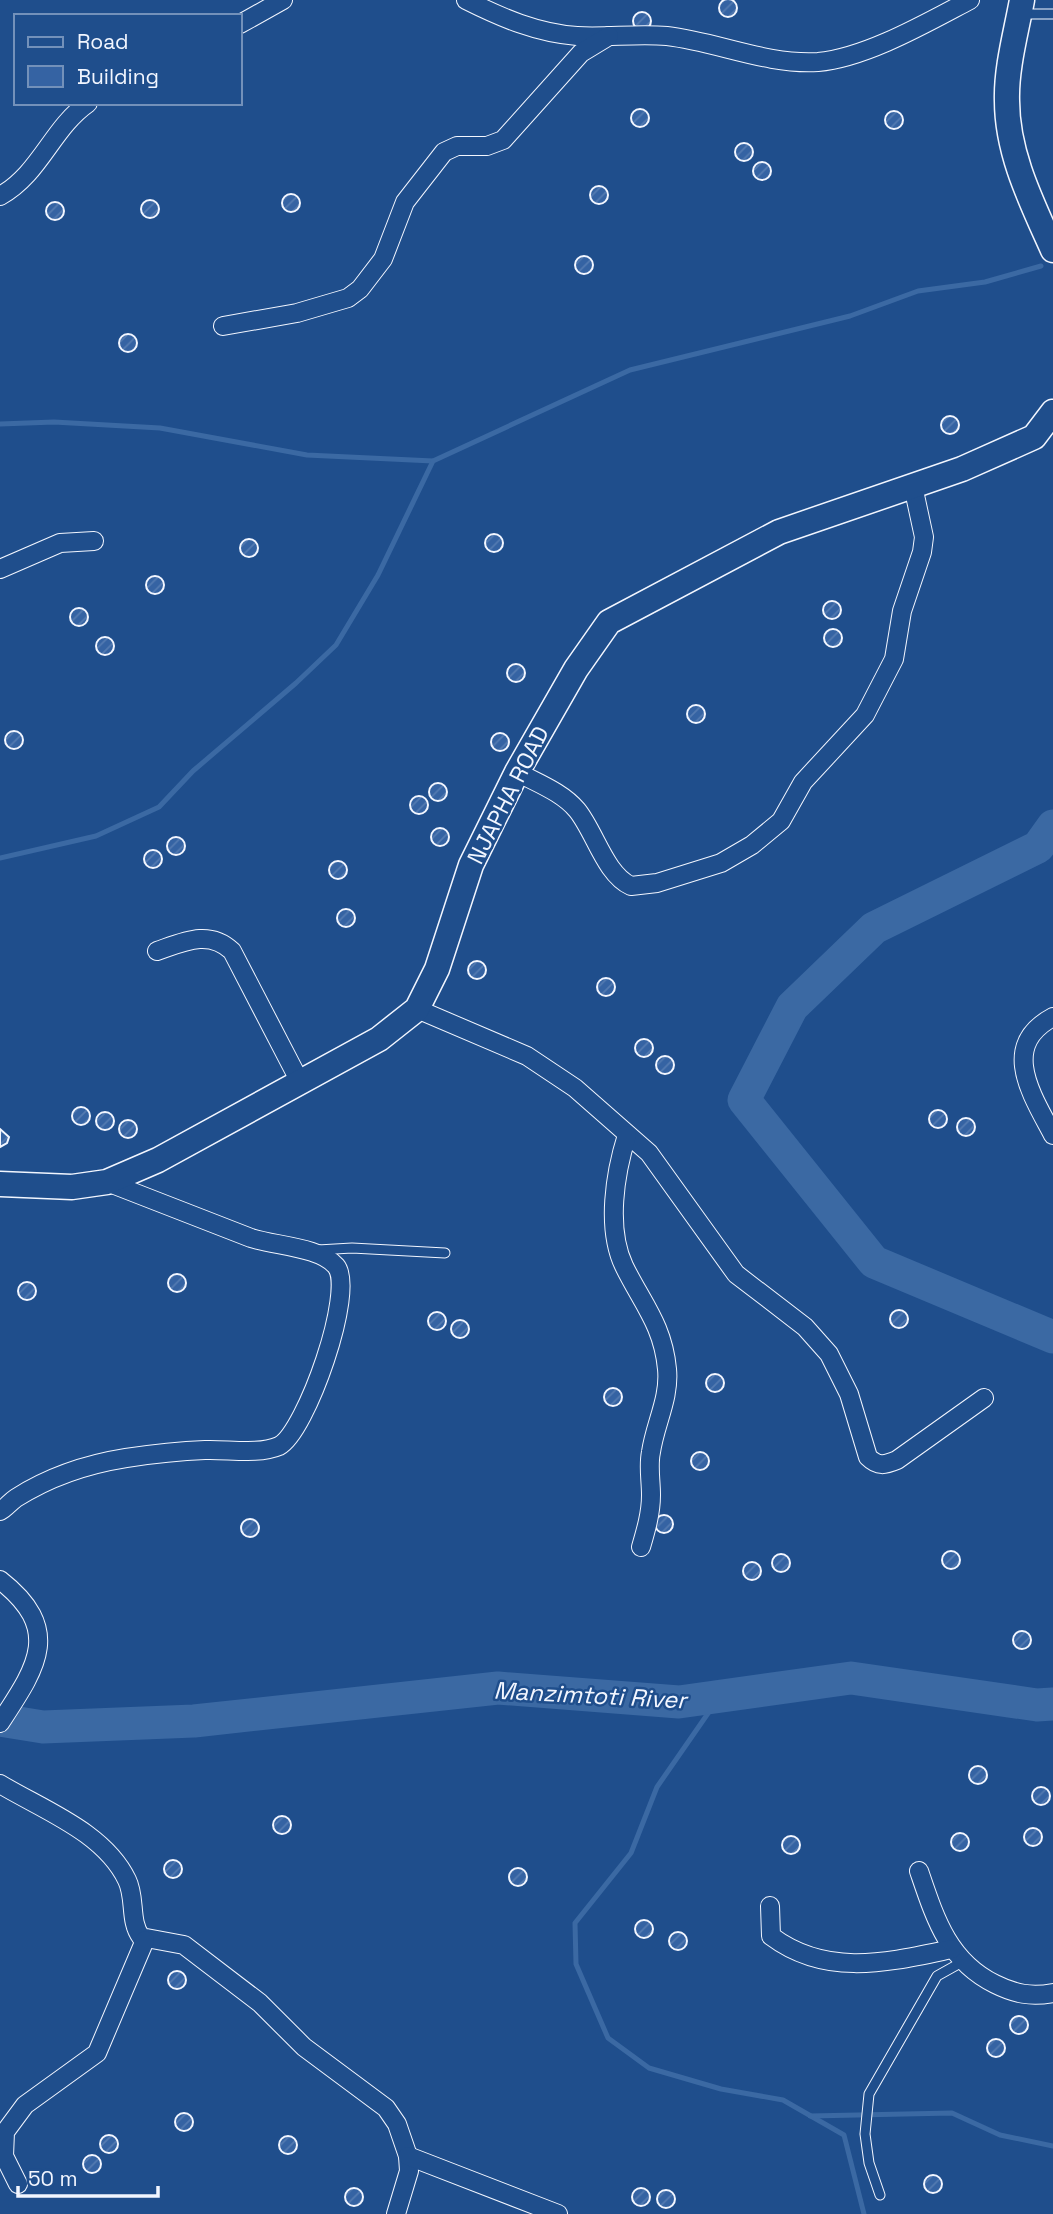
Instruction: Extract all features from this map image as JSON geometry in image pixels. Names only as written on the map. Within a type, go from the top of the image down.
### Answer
[{"type":"street","points":[[242,23],[283,0]]},
{"type":"street","points":[[466,0],[520,24],[545,31],[609,36],[666,36],[769,59],[819,62],[849,56],[970,0]]},
{"type":"street","points":[[1021,7],[1007,100],[1009,124],[1014,153],[1053,250]]},
{"type":"street","points":[[223,326],[297,313],[348,298],[360,289],[383,259],[405,202],[444,152],[457,146],[487,146],[503,140],[575,59],[609,36]]},
{"type":"street","points":[[0,196],[32,171],[70,117],[85,105]]},
{"type":"street","name":"NJAPHA ROAD","points":[[0,1184],[72,1187],[107,1182],[158,1160],[379,1039],[417,1009],[437,969],[471,865],[517,772],[576,669],[609,622],[779,532],[1043,440],[1053,412]]},
{"type":"street","points":[[517,772],[565,798],[577,810],[618,876],[631,886],[657,883],[721,863],[752,845],[780,821],[803,782],[865,715],[894,660],[909,584],[922,552],[924,537],[913,486]]},
{"type":"street","points":[[0,569],[61,543],[94,541]]},
{"type":"street","points":[[157,951],[206,937],[224,943],[232,951],[300,1082]]},
{"type":"street","points":[[417,1009],[527,1056],[575,1088],[649,1153],[736,1274],[805,1327],[829,1354],[849,1394],[868,1457],[874,1463],[885,1465],[897,1460],[984,1398]]},
{"type":"street","points":[[1053,1017],[1038,1025],[1028,1036],[1024,1062],[1034,1098],[1053,1135]]},
{"type":"street","points":[[627,1135],[618,1169],[615,1199],[618,1245],[622,1263],[650,1309],[667,1368],[664,1405],[651,1452],[651,1496],[641,1547]]},
{"type":"street","points":[[1,1510],[16,1498],[62,1475],[100,1463],[201,1450],[260,1451],[288,1440],[307,1409],[342,1297],[339,1270],[328,1259],[313,1251],[264,1242],[107,1182]]},
{"type":"street","points":[[0,1580],[24,1602],[35,1624],[39,1646],[38,1659],[0,1723]]},
{"type":"street","points":[[0,1784],[83,1832],[110,1856],[129,1884],[136,1930],[145,1940],[184,1945],[260,2003],[304,2047],[386,2108],[397,2124],[408,2156],[409,2171],[396,2214]]},
{"type":"street","points":[[919,1871],[937,1925],[957,1956],[1007,1990],[1027,1996],[1053,1993]]},
{"type":"street","points":[[770,1906],[771,1936],[815,1958],[836,1964],[873,1964],[957,1956]]},
{"type":"street","points":[[18,2184],[4,2156],[5,2132],[25,2105],[97,2053],[145,1940]]},
{"type":"street","points":[[408,2156],[558,2214]]},
{"type":"lane","points":[[1021,7],[1053,14]]},
{"type":"lane","points":[[313,1251],[352,1248],[445,1253]]},
{"type":"lane","points":[[880,2195],[869,2162],[865,2134],[869,2094],[936,1976],[957,1956]]},
{"type":"building","points":[[728,-1],[734,2],[737,8],[734,14],[728,17],[722,14],[719,8],[722,2]]},
{"type":"building","points":[[642,12],[648,15],[651,21],[648,27],[642,30],[636,27],[633,21],[636,15]]},
{"type":"building","points":[[636,109],[644,109],[649,118],[647,125],[636,127],[631,122],[631,114]]},
{"type":"building","points":[[890,111],[898,111],[903,120],[901,127],[890,129],[885,124],[885,116]]},
{"type":"building","points":[[740,143],[748,143],[753,152],[751,159],[740,161],[735,156],[735,148]]},
{"type":"building","points":[[758,162],[766,162],[771,171],[769,178],[758,180],[753,175],[753,167]]},
{"type":"building","points":[[595,186],[603,186],[608,195],[606,202],[595,204],[590,199],[590,191]]},
{"type":"building","points":[[287,194],[295,194],[300,203],[298,210],[287,212],[282,207],[282,199]]},
{"type":"building","points":[[146,200],[154,200],[159,209],[157,216],[146,218],[141,213],[141,205]]},
{"type":"building","points":[[51,202],[59,202],[64,211],[62,218],[51,220],[46,215],[46,207]]},
{"type":"building","points":[[580,256],[588,256],[593,265],[591,272],[580,274],[575,269],[575,261]]},
{"type":"building","points":[[124,334],[132,334],[137,343],[135,350],[124,352],[119,347],[119,339]]},
{"type":"building","points":[[946,416],[954,416],[959,425],[957,432],[946,434],[941,429],[941,421]]},
{"type":"building","points":[[490,534],[498,534],[503,543],[501,550],[490,552],[485,547],[485,539]]},
{"type":"building","points":[[245,539],[253,539],[258,548],[256,555],[245,557],[240,552],[240,544]]},
{"type":"building","points":[[151,576],[159,576],[164,585],[162,592],[151,594],[146,589],[146,581]]},
{"type":"building","points":[[828,601],[836,601],[841,610],[839,617],[828,619],[823,614],[823,606]]},
{"type":"building","points":[[75,608],[83,608],[88,617],[86,624],[75,626],[70,621],[70,613]]},
{"type":"building","points":[[829,629],[837,629],[842,638],[840,645],[829,647],[824,642],[824,634]]},
{"type":"building","points":[[101,637],[109,637],[114,646],[112,653],[101,655],[96,650],[96,642]]},
{"type":"building","points":[[512,664],[520,664],[525,673],[523,680],[512,682],[507,677],[507,669]]},
{"type":"building","points":[[692,705],[700,705],[705,714],[703,721],[692,723],[687,718],[687,710]]},
{"type":"building","points":[[10,731],[18,731],[23,740],[21,747],[10,749],[5,744],[5,736]]},
{"type":"building","points":[[496,733],[504,733],[509,742],[507,749],[496,751],[491,746],[491,738]]},
{"type":"building","points":[[434,783],[442,783],[447,792],[445,799],[434,801],[429,796],[429,788]]},
{"type":"building","points":[[415,796],[423,796],[428,805],[426,812],[415,814],[410,809],[410,801]]},
{"type":"building","points":[[436,828],[444,828],[449,837],[447,844],[436,846],[431,841],[431,833]]},
{"type":"building","points":[[172,837],[180,837],[185,846],[183,853],[172,855],[167,850],[167,842]]},
{"type":"building","points":[[149,850],[157,850],[162,859],[160,866],[149,868],[144,863],[144,855]]},
{"type":"building","points":[[334,861],[342,861],[347,870],[345,877],[334,879],[329,874],[329,866]]},
{"type":"building","points":[[342,909],[350,909],[355,918],[353,925],[342,927],[337,922],[337,914]]},
{"type":"building","points":[[473,961],[481,961],[486,970],[484,977],[473,979],[468,974],[468,966]]},
{"type":"building","points":[[602,978],[610,978],[615,987],[613,994],[602,996],[597,991],[597,983]]},
{"type":"building","points":[[640,1039],[648,1039],[653,1048],[651,1055],[640,1057],[635,1052],[635,1044]]},
{"type":"building","points":[[661,1056],[669,1056],[674,1065],[672,1072],[661,1074],[656,1069],[656,1061]]},
{"type":"building","points":[[77,1107],[85,1107],[90,1116],[88,1123],[77,1125],[72,1120],[72,1112]]},
{"type":"building","points":[[934,1110],[942,1110],[947,1119],[945,1126],[934,1128],[929,1123],[929,1115]]},
{"type":"building","points":[[101,1112],[109,1112],[114,1121],[112,1128],[101,1130],[96,1125],[96,1117]]},
{"type":"building","points":[[962,1118],[970,1118],[975,1127],[973,1134],[962,1136],[957,1131],[957,1123]]},
{"type":"building","points":[[124,1120],[132,1120],[137,1129],[135,1136],[124,1138],[119,1133],[119,1125]]},
{"type":"building","points":[[0,1129],[9,1137],[7,1143],[0,1147]]},
{"type":"building","points":[[173,1274],[181,1274],[186,1283],[184,1290],[173,1292],[168,1287],[168,1279]]},
{"type":"building","points":[[23,1282],[31,1282],[36,1291],[34,1298],[23,1300],[18,1295],[18,1287]]},
{"type":"building","points":[[895,1310],[903,1310],[908,1319],[906,1326],[895,1328],[890,1323],[890,1315]]},
{"type":"building","points":[[433,1312],[441,1312],[446,1321],[444,1328],[433,1330],[428,1325],[428,1317]]},
{"type":"building","points":[[456,1320],[464,1320],[469,1329],[467,1336],[456,1338],[451,1333],[451,1325]]},
{"type":"building","points":[[711,1374],[719,1374],[724,1383],[722,1390],[711,1392],[706,1387],[706,1379]]},
{"type":"building","points":[[609,1388],[617,1388],[622,1397],[620,1404],[609,1406],[604,1401],[604,1393]]},
{"type":"building","points":[[696,1452],[704,1452],[709,1461],[707,1468],[696,1470],[691,1465],[691,1457]]},
{"type":"building","points":[[660,1515],[668,1515],[673,1524],[671,1531],[660,1533],[655,1528],[655,1520]]},
{"type":"building","points":[[246,1519],[254,1519],[259,1528],[257,1535],[246,1537],[241,1532],[241,1524]]},
{"type":"building","points":[[947,1551],[955,1551],[960,1560],[958,1567],[947,1569],[942,1564],[942,1556]]},
{"type":"building","points":[[777,1554],[785,1554],[790,1563],[788,1570],[777,1572],[772,1567],[772,1559]]},
{"type":"building","points":[[748,1562],[756,1562],[761,1571],[759,1578],[748,1580],[743,1575],[743,1567]]},
{"type":"building","points":[[1018,1631],[1026,1631],[1031,1640],[1029,1647],[1018,1649],[1013,1644],[1013,1636]]},
{"type":"building","points":[[974,1766],[982,1766],[987,1775],[985,1782],[974,1784],[969,1779],[969,1771]]},
{"type":"building","points":[[1037,1787],[1045,1787],[1050,1796],[1048,1803],[1037,1805],[1032,1800],[1032,1792]]},
{"type":"building","points":[[278,1816],[286,1816],[291,1825],[289,1832],[278,1834],[273,1829],[273,1821]]},
{"type":"building","points":[[1029,1828],[1037,1828],[1042,1837],[1040,1844],[1029,1846],[1024,1841],[1024,1833]]},
{"type":"building","points":[[956,1833],[964,1833],[969,1842],[967,1849],[956,1851],[951,1846],[951,1838]]},
{"type":"building","points":[[787,1836],[795,1836],[800,1845],[798,1852],[787,1854],[782,1849],[782,1841]]},
{"type":"building","points":[[169,1860],[177,1860],[182,1869],[180,1876],[169,1878],[164,1873],[164,1865]]},
{"type":"building","points":[[514,1868],[522,1868],[527,1877],[525,1884],[514,1886],[509,1881],[509,1873]]},
{"type":"building","points":[[640,1920],[648,1920],[653,1929],[651,1936],[640,1938],[635,1933],[635,1925]]},
{"type":"building","points":[[674,1932],[682,1932],[687,1941],[685,1948],[674,1950],[669,1945],[669,1937]]},
{"type":"building","points":[[173,1971],[181,1971],[186,1980],[184,1987],[173,1989],[168,1984],[168,1976]]},
{"type":"building","points":[[1015,2016],[1023,2016],[1028,2025],[1026,2032],[1015,2034],[1010,2029],[1010,2021]]},
{"type":"building","points":[[992,2039],[1000,2039],[1005,2048],[1003,2055],[992,2057],[987,2052],[987,2044]]},
{"type":"building","points":[[180,2113],[188,2113],[193,2122],[191,2129],[180,2131],[175,2126],[175,2118]]},
{"type":"building","points":[[105,2135],[113,2135],[118,2144],[116,2151],[105,2153],[100,2148],[100,2140]]},
{"type":"building","points":[[284,2136],[292,2136],[297,2145],[295,2152],[284,2154],[279,2149],[279,2141]]},
{"type":"building","points":[[88,2155],[96,2155],[101,2164],[99,2171],[88,2173],[83,2168],[83,2160]]},
{"type":"building","points":[[929,2175],[937,2175],[942,2184],[940,2191],[929,2193],[924,2188],[924,2180]]},
{"type":"building","points":[[350,2188],[358,2188],[363,2197],[361,2204],[350,2206],[345,2201],[345,2193]]},
{"type":"building","points":[[637,2188],[645,2188],[650,2197],[648,2204],[637,2206],[632,2201],[632,2193]]},
{"type":"building","points":[[662,2190],[670,2190],[675,2199],[673,2206],[662,2208],[657,2203],[657,2195]]},
{"type":"waterway","points":[[0,858],[96,836],[159,807],[193,771],[296,683],[336,645],[378,575],[433,461],[630,370],[850,316],[918,291],[985,282],[1041,266]]},
{"type":"waterway","points":[[0,424],[54,422],[160,428],[307,455],[433,461]]},
{"type":"waterway","name":"Manzimtoti River","points":[[1053,826],[1038,847],[874,928],[792,1007],[744,1100],[874,1262],[1053,1337]]},
{"type":"waterway","name":"Manzimtoti River","points":[[0,1720],[43,1727],[194,1721],[498,1688],[679,1702],[851,1678],[1037,1705],[1053,1704]]},
{"type":"waterway","points":[[720,1696],[657,1787],[631,1853],[575,1923],[576,1964],[608,2038],[649,2068],[721,2089],[783,2100],[844,2135],[864,2214]]},
{"type":"waterway","points":[[810,2116],[952,2113],[1000,2135],[1053,2146]]}]
